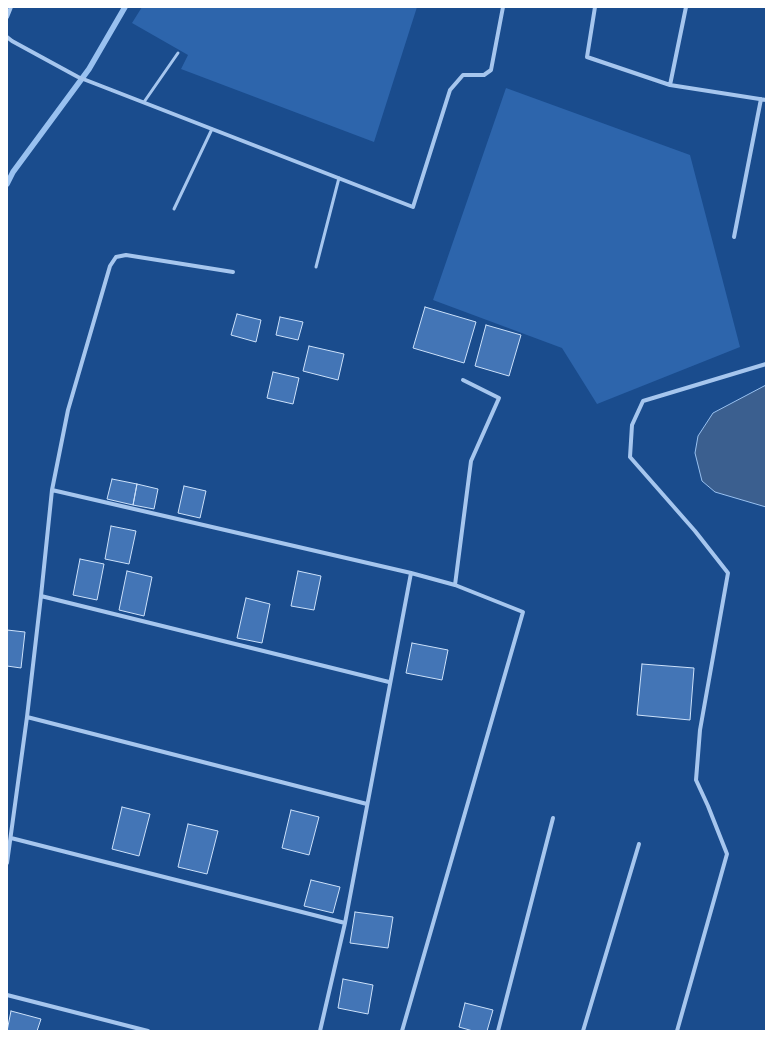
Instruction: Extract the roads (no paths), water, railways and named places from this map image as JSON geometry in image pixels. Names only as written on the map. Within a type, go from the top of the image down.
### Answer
[{"type":"street","points":[[7,17],[10,7]]},
{"type":"street","points":[[7,37],[78,77],[414,207],[450,90],[464,75],[484,75],[491,70],[503,7]]},
{"type":"street","points":[[595,7],[587,57],[670,85],[764,99],[734,237]]},
{"type":"street","points":[[670,85],[686,7]]},
{"type":"street","points":[[7,863],[27,717],[52,490],[68,410],[110,266],[116,257],[126,255],[233,272]]},
{"type":"street","points":[[677,1031],[726,854],[708,806],[696,780],[700,730],[728,573],[695,531],[630,457],[632,425],[643,401],[766,364]]},
{"type":"street","points":[[455,585],[471,461],[499,398],[463,380]]},
{"type":"street","points":[[52,490],[411,573],[455,585],[523,612],[402,1031]]},
{"type":"street","points":[[320,1031],[345,923],[411,573]]},
{"type":"street","points":[[41,596],[390,682]]},
{"type":"street","points":[[27,717],[367,804]]},
{"type":"street","points":[[498,1031],[553,818]]},
{"type":"street","points":[[11,838],[345,923]]},
{"type":"street","points":[[583,1031],[639,844]]},
{"type":"street","points":[[7,995],[148,1031]]},
{"type":"lane","points":[[144,102],[178,53]]},
{"type":"lane","points":[[174,209],[212,129]]},
{"type":"lane","points":[[316,267],[339,178]]},
{"type":"waterway","points":[[7,184],[13,172],[89,69],[125,7]]}]
